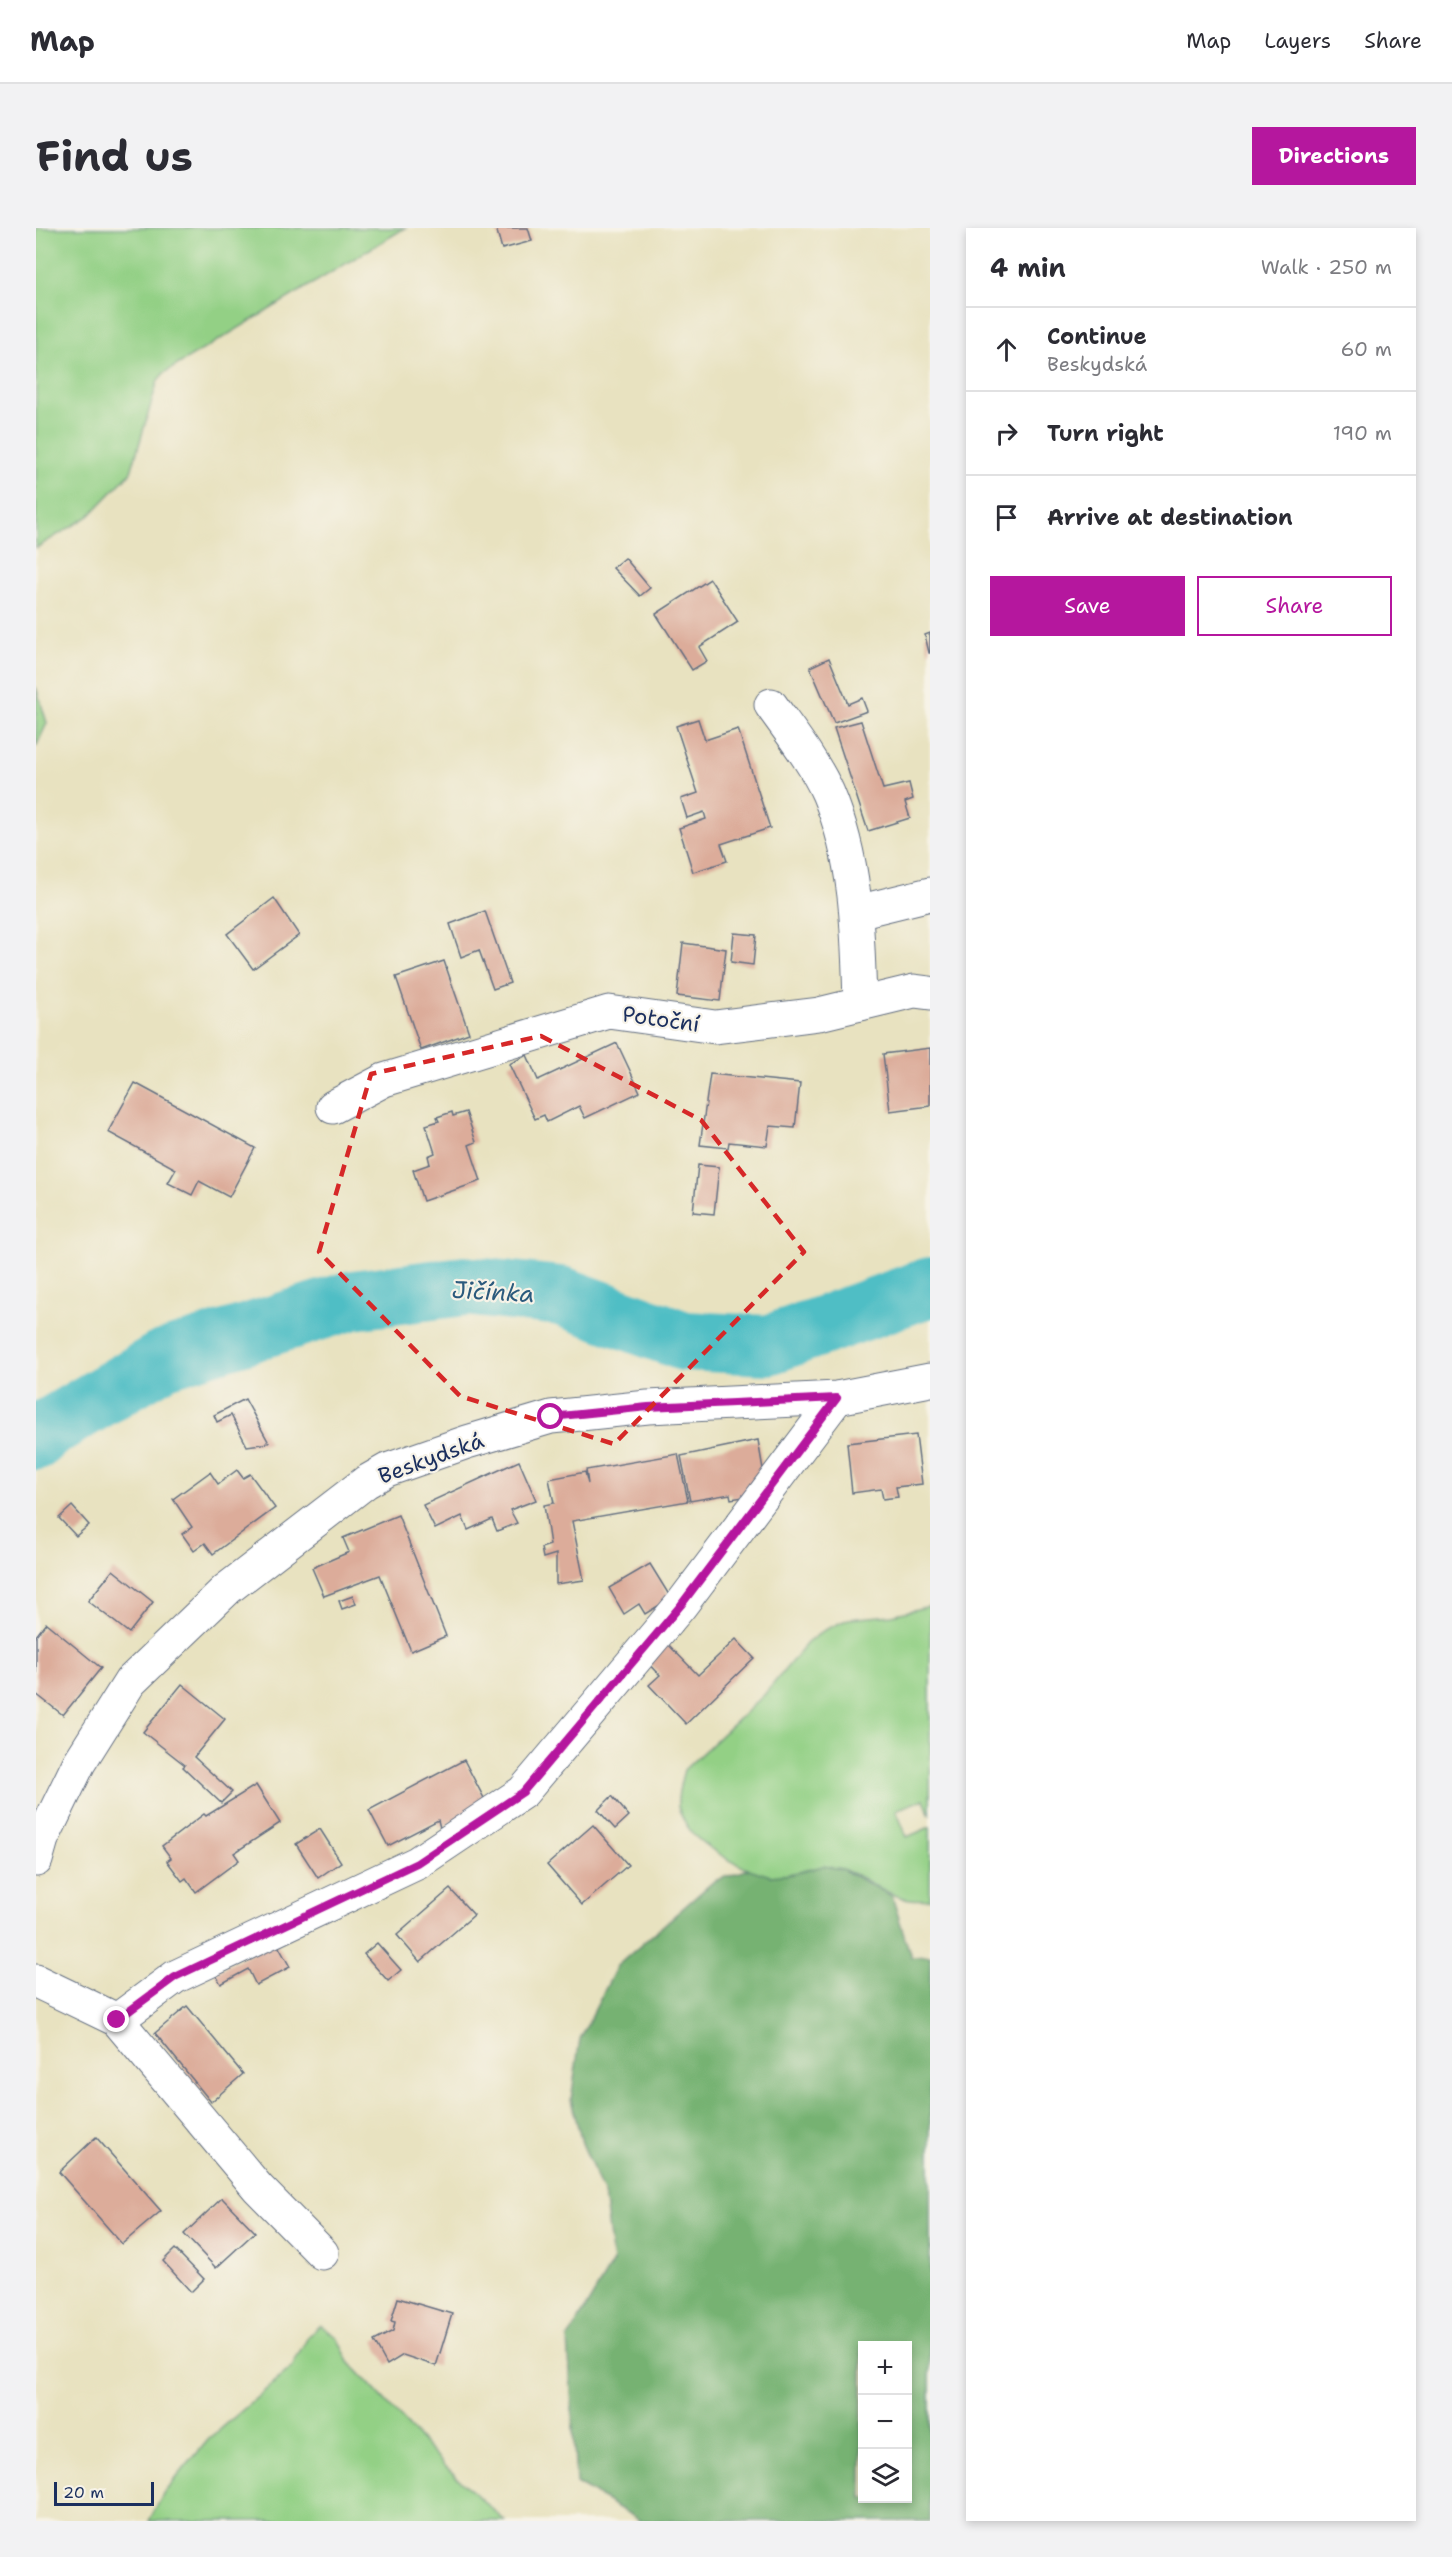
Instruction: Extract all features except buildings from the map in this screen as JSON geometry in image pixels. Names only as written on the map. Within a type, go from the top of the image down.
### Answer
[{"type":"street","points":[[771,705],[802,749],[827,791],[843,832],[857,912],[860,1004]]},
{"type":"street","points":[[857,912],[930,894]]},
{"type":"street","name":"Potoční","points":[[333,1107],[384,1080],[609,1012],[715,1027],[819,1014],[914,991],[930,993]]},
{"type":"street","name":"Beskydská","points":[[36,1860],[42,1839],[79,1763],[130,1682],[227,1589],[366,1482],[387,1470],[467,1442],[551,1417],[648,1407],[837,1398],[930,1380]]},
{"type":"street","points":[[117,2020],[175,1977],[417,1863],[523,1792],[681,1605],[837,1398]]},
{"type":"street","points":[[36,1981],[117,2020],[258,2188],[322,2253]]},
{"type":"highlighted area","points":[[541,1036],[701,1120],[804,1252],[614,1444],[460,1396],[319,1252],[371,1074]]},
{"type":"green space","points":[[36,228],[405,228],[164,373],[158,380],[131,472],[89,516],[36,548]]},
{"type":"green space","points":[[36,687],[47,723],[36,747]]},
{"type":"green space","points":[[930,1606],[930,1816],[924,1799],[896,1810],[907,1837],[930,1827],[930,1899],[903,1898],[841,1869],[824,1867],[782,1875],[764,1875],[731,1861],[693,1834],[678,1806],[684,1770],[764,1695],[807,1643],[823,1631],[848,1619],[892,1615]]},
{"type":"green space","points":[[823,1866],[842,1869],[892,1896],[911,1957],[930,1956],[930,2521],[641,2521],[576,2483],[568,2338],[613,2262],[604,2194],[582,2143],[571,2100],[580,2039],[617,1966],[714,1881],[749,1869],[770,1876],[793,1874]]},
{"type":"green space","points":[[320,2325],[337,2337],[349,2362],[444,2465],[505,2521],[149,2521],[164,2493],[208,2440],[292,2367],[308,2337]]},
{"type":"waterway","name":"Jičínka","points":[[36,1440],[49,1428],[163,1360],[353,1300],[464,1286],[561,1296],[684,1341],[768,1345],[930,1287]]},
{"type":"route","points":[[117,2020],[175,1977],[417,1863],[523,1792],[681,1605],[837,1398],[648,1407],[551,1417]]}]
